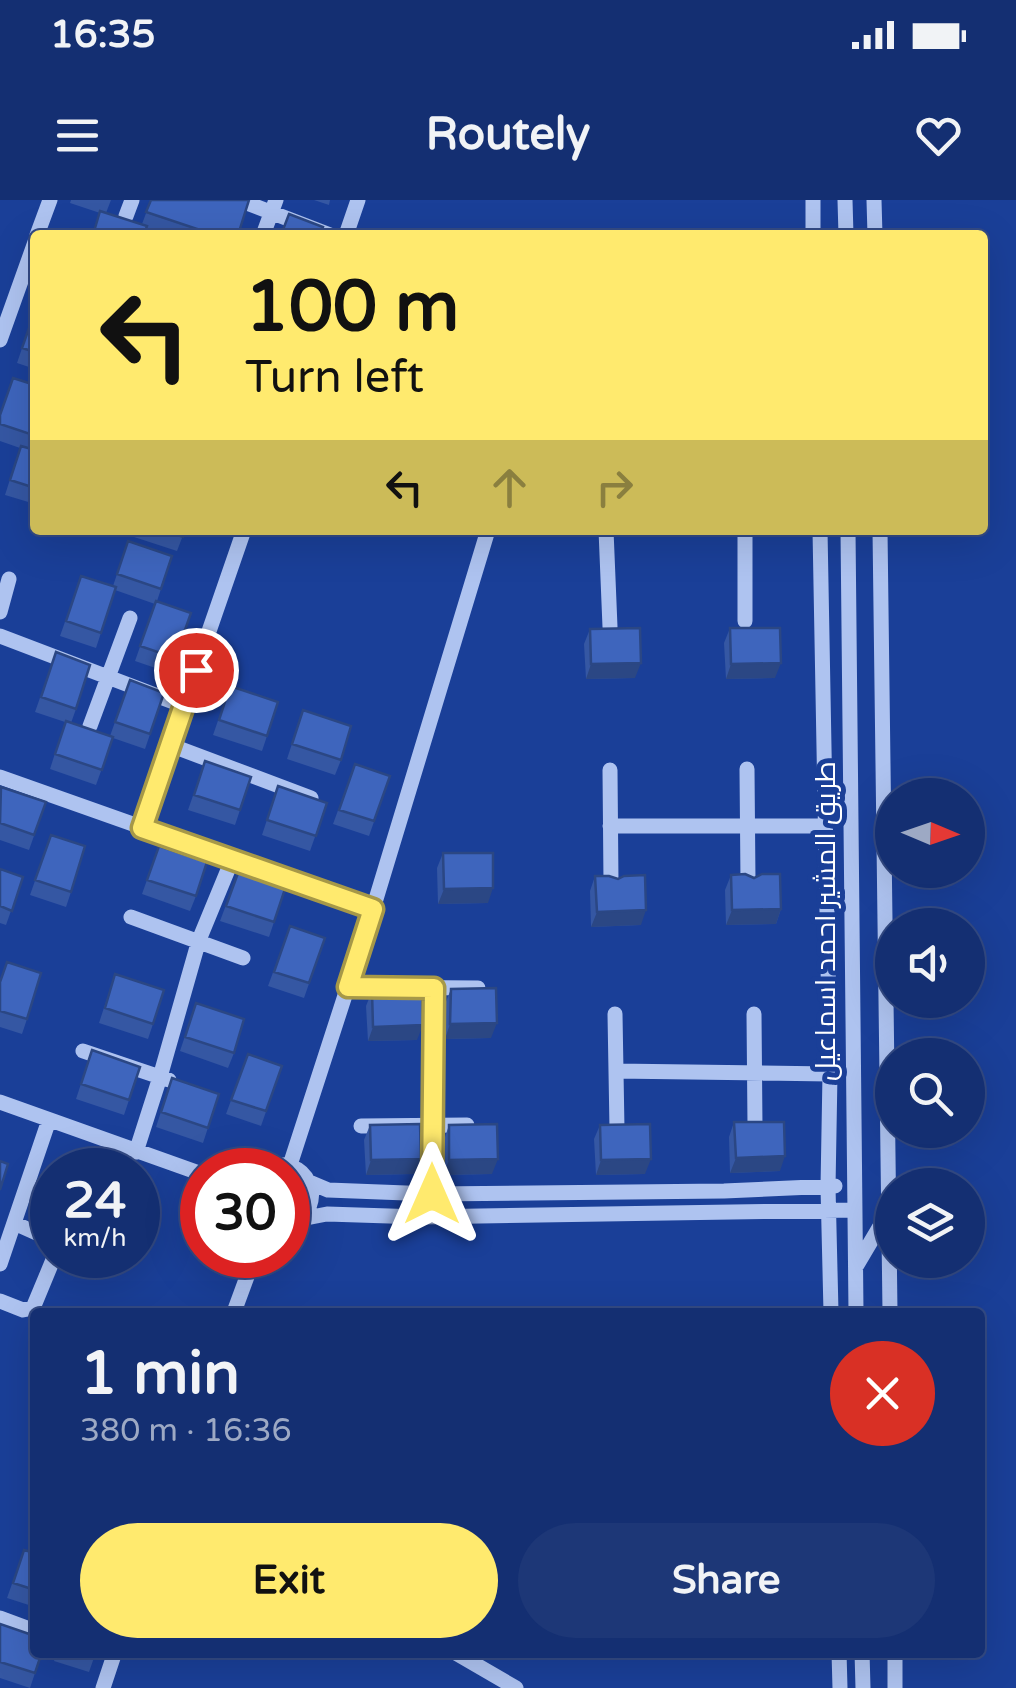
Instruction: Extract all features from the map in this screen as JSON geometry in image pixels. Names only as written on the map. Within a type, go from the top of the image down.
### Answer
[{"type":"street","points":[[39,230],[50,200]]},
{"type":"street","points":[[239,200],[273,206],[320,230]]},
{"type":"street","points":[[348,230],[358,200]]},
{"type":"street","points":[[813,200],[813,230]]},
{"type":"street","points":[[845,200],[846,230]]},
{"type":"street","points":[[874,200],[875,230]]},
{"type":"street","points":[[265,230],[273,206]]},
{"type":"street","points":[[0,340],[30,255]]},
{"type":"street","points":[[142,828],[242,535]]},
{"type":"street","points":[[296,1148],[486,535]]},
{"type":"street","points":[[606,535],[610,627]]},
{"type":"street","points":[[745,535],[745,621]]},
{"type":"street","points":[[820,535],[831,1308]]},
{"type":"street","name":"طريق المشير احمد اسماعيل","points":[[848,535],[856,1308]]},
{"type":"street","name":"طريق المشير احمد اسماعيل","points":[[880,535],[887,1168]]},
{"type":"street","points":[[0,612],[9,580]]},
{"type":"street","points":[[90,726],[130,618]]},
{"type":"street","points":[[0,636],[184,706]]},
{"type":"street","points":[[170,745],[324,802]]},
{"type":"street","points":[[746,769],[748,882]]},
{"type":"street","points":[[610,770],[611,883]]},
{"type":"street","points":[[0,777],[373,909]]},
{"type":"street","points":[[610,826],[825,826]]},
{"type":"street","points":[[137,1148],[199,940],[232,860]]},
{"type":"street","points":[[131,917],[243,958]]},
{"type":"street","points":[[348,987],[478,988]]},
{"type":"street","points":[[432,1194],[434,988]]},
{"type":"street","points":[[614,1014],[617,1129]]},
{"type":"street","points":[[754,1014],[754,1126]]},
{"type":"street","points":[[83,1051],[178,1084]]},
{"type":"street","points":[[616,1071],[830,1074]]},
{"type":"street","points":[[0,1102],[125,1148]]},
{"type":"street","points":[[1,1256],[49,1120]]},
{"type":"street","points":[[362,1126],[486,1125]]},
{"type":"street","points":[[310,1182],[328,1190],[432,1194],[724,1191],[828,1187],[853,1182]]},
{"type":"street","points":[[310,1218],[327,1214],[420,1217],[854,1210]]},
{"type":"street","points":[[14,1223],[30,1230]]},
{"type":"street","points":[[855,1268],[875,1234]]},
{"type":"street","points":[[31,1308],[36,1306],[46,1278]]},
{"type":"street","points":[[236,1308],[247,1278]]},
{"type":"street","name":"طريق المشير احمد اسماعيل","points":[[889,1278],[890,1308]]},
{"type":"street","points":[[0,1301],[30,1308]]},
{"type":"street","points":[[0,1618],[30,1628]]},
{"type":"street","points":[[103,1688],[113,1658]]},
{"type":"street","points":[[464,1658],[516,1688]]},
{"type":"street","points":[[839,1658],[840,1688]]},
{"type":"street","points":[[862,1658],[863,1688]]},
{"type":"street","points":[[895,1658],[896,1688]]},
{"type":"building","points":[[151,200],[249,200],[240,230],[200,230],[146,212]]},
{"type":"building","points":[[100,211],[147,226],[146,230],[94,230]]},
{"type":"building","points":[[289,214],[323,227],[322,230],[283,230]]},
{"type":"building","points":[[30,325],[30,350],[22,348]]},
{"type":"building","points":[[13,378],[30,383],[30,434],[0,424]]},
{"type":"building","points":[[21,446],[30,449],[30,486],[10,480]]},
{"type":"building","points":[[128,541],[172,556],[161,589],[117,574]]},
{"type":"building","points":[[81,576],[116,587],[101,633],[66,621]]},
{"type":"building","points":[[156,601],[191,613],[175,658],[140,646]]},
{"type":"building","points":[[640,628],[641,663],[591,664],[590,629]]},
{"type":"building","points":[[730,628],[780,628],[781,663],[731,664]]},
{"type":"building","points":[[56,652],[90,665],[76,709],[41,697]]},
{"type":"building","points":[[130,680],[164,693],[150,734],[115,722]]},
{"type":"building","points":[[230,686],[278,702],[267,736],[219,720]]},
{"type":"building","points":[[303,710],[351,726],[341,760],[292,744]]},
{"type":"building","points":[[66,721],[113,737],[102,770],[55,754]]},
{"type":"building","points":[[205,761],[251,777],[240,810],[194,795]]},
{"type":"building","points":[[355,764],[390,776],[374,821],[339,810]]},
{"type":"building","points":[[278,786],[327,803],[316,836],[267,820]]},
{"type":"building","points":[[1,787],[46,802],[34,835],[0,823]]},
{"type":"building","points":[[51,835],[85,846],[71,892],[35,880]]},
{"type":"building","points":[[159,846],[207,862],[196,896],[147,880]]},
{"type":"building","points":[[443,853],[493,853],[493,888],[444,889]]},
{"type":"building","points":[[0,869],[23,877],[12,911],[0,906]]},
{"type":"building","points":[[238,873],[285,889],[274,922],[226,906]]},
{"type":"building","points":[[780,874],[781,909],[732,910],[731,875],[754,878]]},
{"type":"building","points":[[645,875],[646,910],[597,912],[595,876],[618,879]]},
{"type":"building","points":[[290,926],[325,938],[309,983],[274,972]]},
{"type":"building","points":[[7,962],[41,973],[27,1019],[0,1011],[0,982]]},
{"type":"building","points":[[115,974],[164,990],[153,1024],[105,1008]]},
{"type":"building","points":[[496,988],[497,1023],[450,1024],[451,989]]},
{"type":"building","points":[[422,990],[423,1025],[373,1027],[372,991]]},
{"type":"building","points":[[196,1003],[244,1019],[234,1053],[185,1037]]},
{"type":"building","points":[[92,1050],[140,1067],[129,1100],[81,1084]]},
{"type":"building","points":[[248,1054],[282,1066],[266,1111],[231,1100]]},
{"type":"building","points":[[172,1078],[219,1094],[208,1128],[161,1112]]},
{"type":"building","points":[[734,1122],[784,1122],[785,1156],[736,1158]]},
{"type":"building","points":[[420,1124],[421,1159],[371,1160],[370,1125]]},
{"type":"building","points":[[497,1124],[498,1159],[449,1160],[449,1125]]},
{"type":"building","points":[[650,1124],[651,1159],[601,1160],[600,1125]]},
{"type":"building","points":[[0,1161],[8,1164],[0,1190]]},
{"type":"building","points":[[24,1550],[30,1552],[30,1588],[13,1583]]},
{"type":"building","points":[[0,1624],[30,1634],[30,1658],[40,1658],[35,1673],[0,1662]]},
{"type":"route","points":[[196,670],[142,828],[373,909],[348,987],[434,988],[432,1194]]}]
